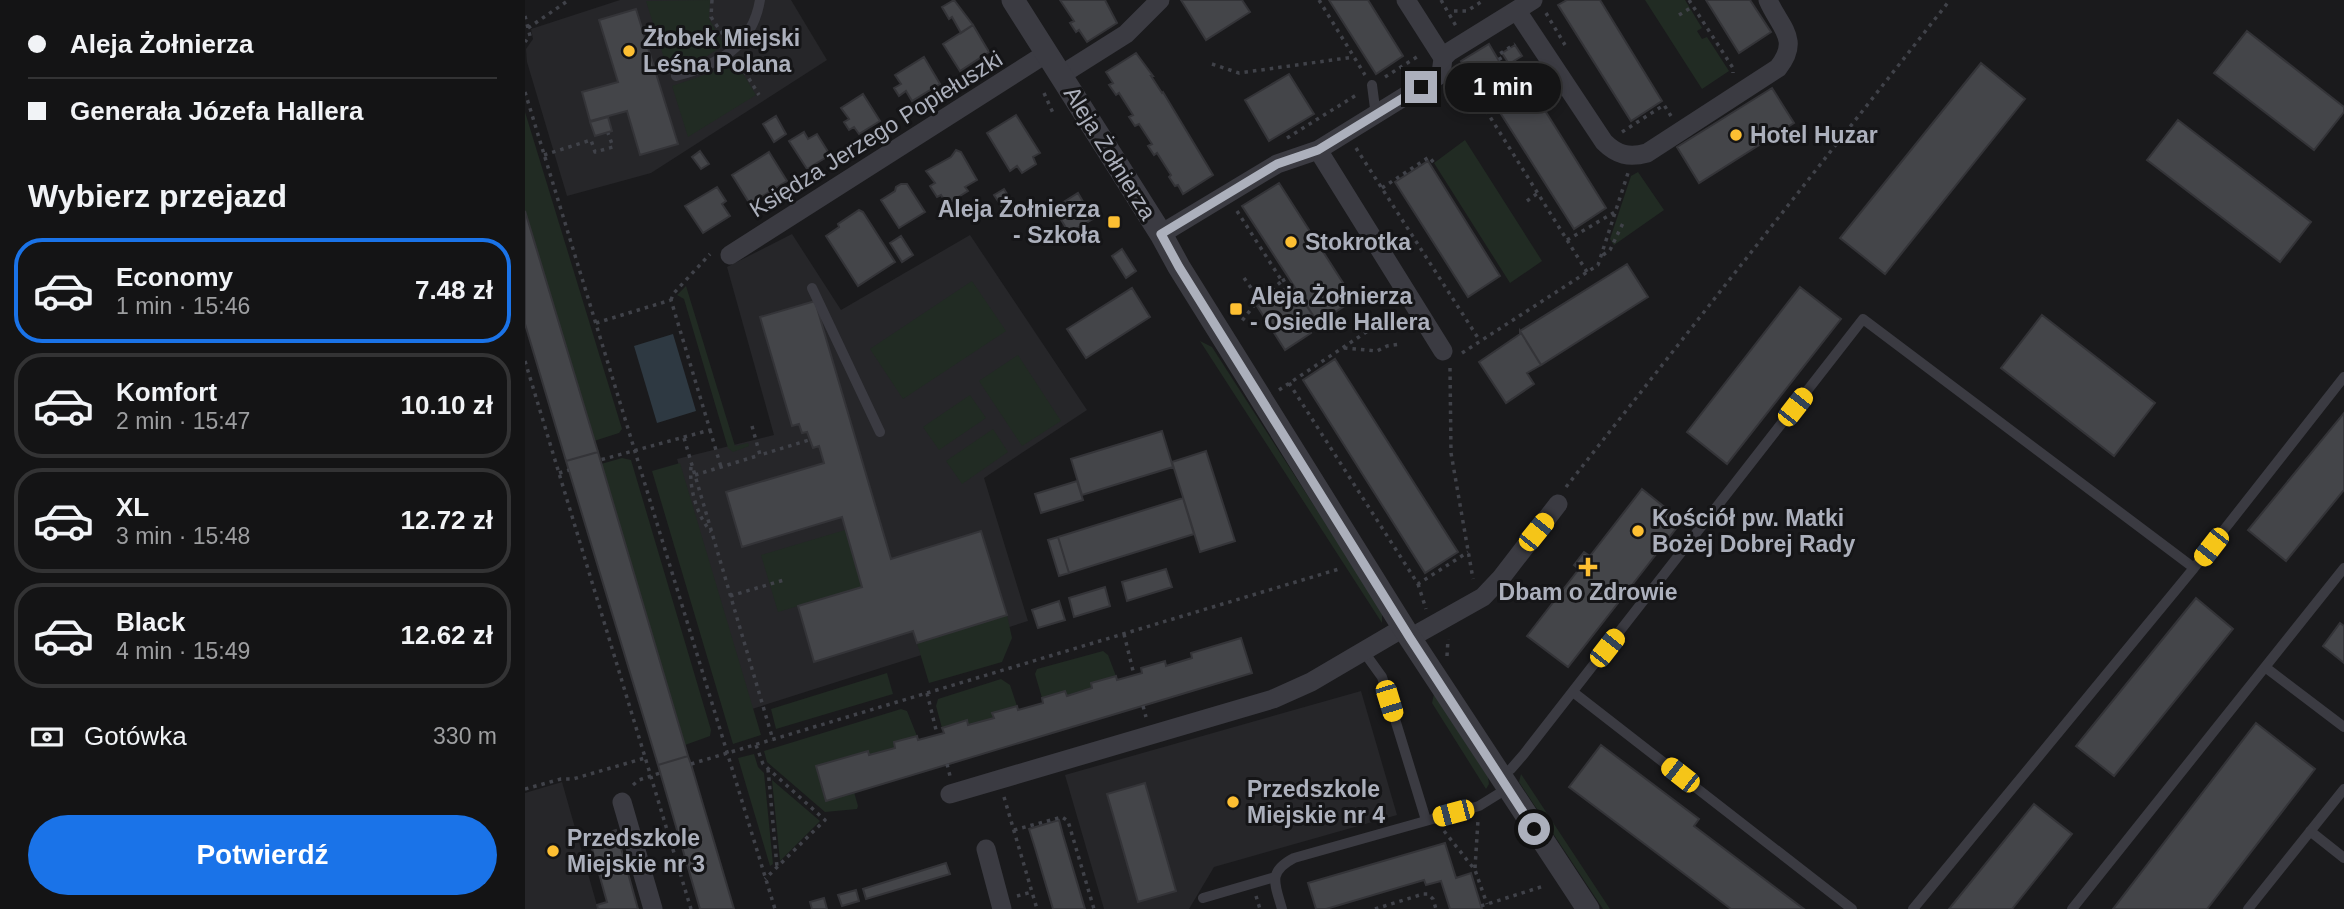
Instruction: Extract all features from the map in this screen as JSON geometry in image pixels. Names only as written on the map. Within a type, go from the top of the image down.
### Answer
[{"type":"street","name":"Aleja Żołnierza","points":[[1013,0],[1161,234],[1406,633],[1588,909]]},
{"type":"street","points":[[1061,75],[1126,34],[1160,0]]},
{"type":"street","points":[[1406,0],[1440,59]]},
{"type":"street","points":[[1161,234],[1277,164],[1318,150],[1347,134],[1376,116],[1440,59],[1531,7],[1539,45],[1604,142],[1612,150],[1633,156],[1647,152],[1792,57],[1778,2]]},
{"type":"street","name":"Księdza Jerzego Popiełuszki","points":[[721,254],[1047,53]]},
{"type":"street","points":[[1318,150],[1412,303],[1451,355]]},
{"type":"street","points":[[950,794],[1273,699],[1311,682],[1364,652],[1431,625],[1476,602],[1501,578],[1560,499]]},
{"type":"street","points":[[622,802],[653,909]]},
{"type":"street","points":[[986,849],[1002,909]]},
{"type":"lane","points":[[676,76],[714,64],[728,55],[750,28],[760,0]]},
{"type":"lane","points":[[1440,59],[1466,88]]},
{"type":"lane","points":[[1372,85],[1376,116]]},
{"type":"lane","points":[[812,288],[880,432]]},
{"type":"lane","points":[[1282,909],[1274,883],[1276,872],[1283,864],[1294,858],[1479,806],[1504,782],[1863,319],[2194,568]]},
{"type":"lane","points":[[1913,909],[2194,568],[2344,377]]},
{"type":"lane","points":[[2072,909],[2265,667],[2340,581],[2344,568]]},
{"type":"lane","points":[[1364,652],[1382,677],[1426,820]]},
{"type":"lane","points":[[2265,667],[2344,727]]},
{"type":"lane","points":[[1573,692],[1852,909]]},
{"type":"lane","points":[[2248,909],[2344,789]]},
{"type":"lane","points":[[2310,831],[2344,858]]},
{"type":"lane","points":[[1203,898],[1275,877]]},
{"type":"path","points":[[528,28],[569,0]]},
{"type":"path","points":[[1319,0],[1372,85]]},
{"type":"path","points":[[1441,0],[1461,34]]},
{"type":"path","points":[[1454,11],[1467,11],[1484,0]]},
{"type":"path","points":[[1689,0],[1733,68],[1734,96]]},
{"type":"path","points":[[1560,499],[1950,0]]},
{"type":"path","points":[[1679,15],[1693,6]]},
{"type":"path","points":[[1531,7],[1559,34],[1566,45]]},
{"type":"path","points":[[525,16],[530,36],[525,42]]},
{"type":"path","points":[[1484,108],[1515,87],[1498,55],[1513,44],[1527,41],[1539,45],[1559,34]]},
{"type":"path","points":[[1212,64],[1239,73],[1354,57]]},
{"type":"path","points":[[1282,141],[1372,85],[1440,59]]},
{"type":"path","points":[[525,92],[775,909]]},
{"type":"path","points":[[1477,96],[1587,272]]},
{"type":"path","points":[[1476,602],[1451,453],[1451,355],[1480,341],[1598,265],[1633,156],[1620,133],[1664,105],[1680,131]]},
{"type":"path","points":[[544,155],[591,139],[594,152],[613,147],[608,133]]},
{"type":"path","points":[[1347,134],[1480,341]]},
{"type":"path","points":[[1382,188],[1429,157],[1434,163]]},
{"type":"path","points":[[1527,201],[1538,193]]},
{"type":"path","points":[[1236,209],[1282,281]]},
{"type":"path","points":[[1567,240],[1617,211]]},
{"type":"path","points":[[1601,256],[1610,250],[1624,221]]},
{"type":"path","points":[[721,254],[673,294],[671,300],[721,467]]},
{"type":"path","points":[[1244,278],[1259,299]]},
{"type":"path","points":[[1241,321],[1259,299],[1288,278]]},
{"type":"path","points":[[596,323],[671,300]]},
{"type":"path","points":[[1279,390],[1412,303]]},
{"type":"path","points":[[1342,348],[1377,351],[1400,344]]},
{"type":"path","points":[[525,361],[691,909]]},
{"type":"path","points":[[1289,383],[1418,584],[1431,625]]},
{"type":"path","points":[[752,426],[760,455]]},
{"type":"path","points":[[600,460],[710,430]]},
{"type":"path","points":[[684,438],[773,740]]},
{"type":"path","points":[[695,475],[809,440]]},
{"type":"path","points":[[691,462],[690,480],[693,491],[702,522],[711,532]]},
{"type":"path","points":[[559,473],[569,470]]},
{"type":"path","points":[[1418,584],[1468,552]]},
{"type":"path","points":[[691,764],[1339,569]]},
{"type":"path","points":[[730,596],[784,580]]},
{"type":"path","points":[[1124,634],[1134,676]]},
{"type":"path","points":[[927,693],[937,734]]},
{"type":"path","points":[[756,745],[762,764],[825,820],[765,879]]},
{"type":"path","points":[[525,789],[561,779],[573,779],[645,758]]},
{"type":"path","points":[[768,769],[777,867]]},
{"type":"path","points":[[622,802],[628,790],[639,780],[660,773]]},
{"type":"path","points":[[1009,813],[1037,909]]},
{"type":"path","points":[[1475,870],[1478,815]]},
{"type":"path","points":[[1014,830],[1062,817],[1068,821],[1094,909]]},
{"type":"path","points":[[1440,826],[1475,870],[1487,904]]},
{"type":"path","points":[[1481,906],[1544,886]]},
{"type":"path","points":[[1375,909],[1423,894],[1428,894],[1433,899],[1436,909]]},
{"type":"shaded area","points":[[620,0],[791,0],[827,60],[651,173],[567,196],[527,62],[526,49],[533,39],[531,29]]},
{"type":"shaded area","points":[[710,0],[709,19],[724,45],[704,58],[667,68],[646,1]]},
{"type":"shaded area","points":[[1645,0],[1685,0],[1702,28],[1697,31],[1702,39],[1707,37],[1729,71],[1702,89]]},
{"type":"shaded area","points":[[734,59],[756,95],[688,137],[672,86],[722,69]]},
{"type":"shaded area","points":[[525,112],[622,429],[619,433],[594,441],[525,211]]},
{"type":"shaded area","points":[[1465,140],[1542,261],[1510,283],[1434,163]]},
{"type":"shaded area","points":[[1638,172],[1664,210],[1614,245],[1610,239],[1631,176]]},
{"type":"shaded area","points":[[792,234],[841,310],[970,235],[1087,410],[984,478],[1028,621],[752,709],[677,459],[774,435],[727,267]]},
{"type":"shaded area","points":[[972,281],[1006,331],[903,399],[870,349]]},
{"type":"shaded area","points":[[686,286],[735,446],[748,443],[749,446],[733,452],[728,448],[684,299],[677,295]]},
{"type":"shaded area","points":[[673,334],[696,411],[657,423],[634,346]]},
{"type":"shaded area","points":[[1200,341],[1212,347],[1378,605],[1382,623]]},
{"type":"shaded area","points":[[1018,355],[1061,421],[1022,446],[979,381]]},
{"type":"shaded area","points":[[970,395],[986,418],[939,450],[923,427]]},
{"type":"shaded area","points":[[993,429],[1008,452],[962,484],[946,461]]},
{"type":"shaded area","points":[[622,458],[631,460],[711,730],[710,736],[685,745],[601,464]]},
{"type":"shaded area","points":[[680,463],[761,735],[733,744],[652,471]]},
{"type":"shaded area","points":[[845,530],[862,587],[778,612],[761,555]]},
{"type":"shaded area","points":[[1007,615],[1012,638],[1002,662],[929,683],[917,643]]},
{"type":"shaded area","points":[[1103,651],[1108,655],[1116,676],[1091,683],[1092,688],[1067,696],[1065,691],[1042,698],[1035,674],[1037,669]]},
{"type":"shaded area","points":[[887,673],[893,694],[776,729],[771,709]]},
{"type":"shaded area","points":[[1001,679],[1010,685],[1017,706],[993,713],[994,718],[968,725],[967,721],[942,728],[936,706],[938,699]]},
{"type":"shaded area","name":"Przedszkole Miejskie nr 4","points":[[1361,691],[1397,815],[1214,867],[1189,909],[1104,909],[1065,775]]},
{"type":"shaded area","points":[[1434,694],[1488,777],[1489,784],[1486,789],[1432,703]]},
{"type":"shaded area","points":[[901,709],[907,711],[917,736],[894,742],[895,748],[869,755],[867,751],[816,766],[854,792],[857,809],[825,812],[767,762],[764,751]]},
{"type":"shaded area","points":[[754,754],[758,767],[764,773],[773,864],[770,866],[738,758]]},
{"type":"shaded area","points":[[1521,774],[1610,909],[1603,909],[1519,782]]},
{"type":"shaded area","points":[[772,780],[820,821],[780,861]]},
{"type":"shaded area","name":"Przedszkole Miejskie nr 3","points":[[562,782],[598,909],[525,909],[525,793]]},
{"type":"building","points":[[954,0],[973,25],[961,33],[952,17],[949,19],[942,7]]},
{"type":"building","points":[[1060,0],[1105,0],[1117,23],[1087,42],[1070,23],[1074,21]]},
{"type":"building","points":[[1181,0],[1242,0],[1250,12],[1206,40]]},
{"type":"building","points":[[1329,0],[1368,0],[1403,56],[1376,74]]},
{"type":"building","points":[[1567,0],[1600,0],[1662,101],[1631,121],[1558,5]]},
{"type":"building","points":[[1706,0],[1750,0],[1771,32],[1739,53]]},
{"type":"building","name":"Żłobek Miejski Leśna Polana","points":[[636,9],[678,144],[640,155],[627,111],[590,121],[582,92],[618,82],[599,20]]},
{"type":"building","points":[[973,25],[989,52],[960,71],[943,44]]},
{"type":"building","points":[[2247,31],[2344,107],[2344,112],[2314,150],[2214,73]]},
{"type":"building","points":[[1489,44],[1499,61],[1471,78],[1461,61]]},
{"type":"building","points":[[1515,45],[1522,56],[1509,64],[1502,53]]},
{"type":"building","points":[[1136,53],[1153,76],[1213,175],[1183,194],[1169,177],[1171,175],[1157,153],[1154,155],[1148,146],[1152,144],[1139,124],[1135,126],[1129,117],[1133,115],[1119,93],[1116,95],[1109,85],[1113,83],[1106,72]]},
{"type":"building","points":[[924,57],[940,84],[912,101],[906,91],[899,96],[894,88],[901,84],[895,75]]},
{"type":"building","points":[[1981,63],[2025,99],[1885,274],[1840,238]]},
{"type":"building","points":[[1502,72],[1512,88],[1494,99],[1484,83]]},
{"type":"building","points":[[1289,74],[1314,114],[1269,141],[1245,100]]},
{"type":"building","name":"Hotel Huzar","points":[[1772,88],[1794,123],[1699,183],[1677,147]]},
{"type":"building","points":[[1534,93],[1606,208],[1574,229],[1501,114]]},
{"type":"building","points":[[863,94],[880,121],[859,134],[854,127],[849,130],[844,122],[849,119],[841,108]]},
{"type":"building","points":[[1016,115],[1040,153],[1033,157],[1036,164],[1022,173],[1017,166],[1010,171],[987,133]]},
{"type":"building","points":[[776,116],[786,134],[774,142],[763,124]]},
{"type":"building","points":[[608,117],[612,131],[595,136],[590,122]]},
{"type":"building","points":[[2178,120],[2311,222],[2280,262],[2147,160]]},
{"type":"building","points":[[804,132],[808,139],[817,134],[830,155],[807,169],[789,141]]},
{"type":"building","points":[[956,150],[961,152],[977,180],[965,187],[968,191],[947,204],[941,195],[937,197],[930,186],[935,183],[926,171],[951,157]]},
{"type":"building","points":[[700,151],[709,164],[701,169],[692,157]]},
{"type":"building","points":[[769,152],[787,181],[750,204],[732,175]]},
{"type":"building","points":[[1428,161],[1500,276],[1468,297],[1395,182]]},
{"type":"building","name":"Stokrotka","points":[[1279,183],[1354,300],[1318,323],[1242,206]]},
{"type":"building","points":[[901,184],[907,184],[925,212],[899,228],[881,200]]},
{"type":"building","points":[[717,187],[726,201],[722,204],[730,216],[703,233],[685,206]]},
{"type":"building","points":[[1004,189],[1015,207],[1006,213],[994,195]]},
{"type":"building","points":[[1078,193],[1093,219],[1069,233],[1054,208]]},
{"type":"building","points":[[859,210],[863,212],[895,262],[858,286],[826,236]]},
{"type":"building","points":[[525,211],[598,452],[566,461],[525,324]]},
{"type":"building","points":[[901,236],[913,255],[902,262],[890,243]]},
{"type":"building","points":[[1122,249],[1136,271],[1126,278],[1112,256]]},
{"type":"building","points":[[1627,264],[1648,297],[1541,365],[1520,331]]},
{"type":"building","points":[[1292,284],[1318,323],[1309,330],[1311,333],[1285,350],[1257,306]]},
{"type":"building","points":[[1800,287],[1841,319],[1727,464],[1687,432]]},
{"type":"building","points":[[1132,288],[1150,317],[1086,358],[1067,329]]},
{"type":"building","points":[[815,301],[891,559],[981,531],[1007,615],[917,643],[913,631],[814,662],[798,606],[862,587],[842,517],[742,547],[726,492],[824,463],[819,446],[813,448],[807,432],[802,433],[799,424],[792,426],[760,317]]},
{"type":"building","points":[[2042,315],[2155,403],[2114,456],[2001,368]]},
{"type":"building","points":[[1520,331],[1541,365],[1527,373],[1534,384],[1506,403],[1479,362],[1520,334]]},
{"type":"building","points":[[1335,359],[1458,552],[1425,573],[1303,380]]},
{"type":"building","points":[[2344,413],[2344,490],[2286,561],[2248,530]]},
{"type":"building","points":[[1162,431],[1173,467],[1082,495],[1071,459]]},
{"type":"building","points":[[1206,451],[1235,541],[1200,552],[1172,462]]},
{"type":"building","points":[[598,452],[688,756],[658,765],[566,461]]},
{"type":"building","points":[[1077,481],[1083,500],[1041,513],[1035,494]]},
{"type":"building","points":[[1642,489],[1682,521],[1568,667],[1527,636],[1579,569],[1574,565],[1584,552],[1590,556]]},
{"type":"building","points":[[1183,498],[1194,534],[1069,573],[1058,537]]},
{"type":"building","points":[[1058,537],[1069,573],[1059,576],[1048,540]]},
{"type":"building","points":[[1166,569],[1172,587],[1127,601],[1122,582]]},
{"type":"building","points":[[1105,587],[1110,606],[1074,617],[1069,598]]},
{"type":"building","points":[[2196,598],[2233,629],[2114,776],[2076,746]]},
{"type":"building","points":[[1059,601],[1065,620],[1038,628],[1032,610]]},
{"type":"building","points":[[2340,623],[2344,626],[2344,663],[2323,646]]},
{"type":"building","points":[[1241,638],[1252,673],[826,801],[816,766],[868,751],[869,755],[895,748],[894,742],[917,736],[918,740],[944,733],[942,728],[967,720],[968,725],[994,718],[992,713],[1043,703],[1042,698],[1065,691],[1067,696],[1092,688],[1091,683],[1142,673],[1141,668],[1165,661],[1166,666],[1192,658],[1191,653]]},
{"type":"building","points":[[2256,723],[2315,769],[2207,909],[2113,909]]},
{"type":"building","points":[[1601,745],[1699,819],[1694,826],[1804,909],[1731,909],[1569,787]]},
{"type":"building","points":[[688,756],[734,909],[700,909],[658,765]]},
{"type":"building","points":[[1145,783],[1176,891],[1138,902],[1107,794]]},
{"type":"building","points":[[2034,804],[2072,834],[2012,909],[1949,909]]},
{"type":"building","points":[[1059,820],[1085,909],[1053,909],[1029,829]]},
{"type":"building","points":[[616,830],[638,909],[598,909],[597,905],[607,902],[589,838]]},
{"type":"building","points":[[1445,843],[1456,878],[1471,873],[1482,909],[1450,909],[1441,881],[1426,885],[1424,880],[1326,909],[1316,909],[1308,883]]},
{"type":"building","points":[[946,863],[950,874],[866,899],[863,889]]},
{"type":"building","points":[[856,890],[859,901],[842,906],[838,895]]},
{"type":"building","points":[[824,898],[827,909],[812,909],[810,902]]},
{"type":"place","name":"Żłobek Miejski Leśna Polana","points":[[629,51]]},
{"type":"place","name":"Hotel Huzar","points":[[1736,135]]},
{"type":"place","name":"Aleja Żołnierza - Szkoła","points":[[1114,222]]},
{"type":"place","name":"Stokrotka","points":[[1291,242]]},
{"type":"place","name":"Aleja Żołnierza - Osiedle Hallera","points":[[1236,309]]},
{"type":"place","name":"Kościół pw. Matki Bożej Dobrej Rady","points":[[1638,531]]},
{"type":"place","name":"Dbam o Zdrowie","points":[[1588,567]]},
{"type":"place","name":"Przedszkole Miejskie nr 4","points":[[1233,802]]},
{"type":"place","name":"Przedszkole Miejskie nr 3","points":[[553,851]]},
{"type":"route","points":[[1421,87],[1347,134],[1318,150],[1277,164],[1161,234],[1403,628],[1534,829]]}]
